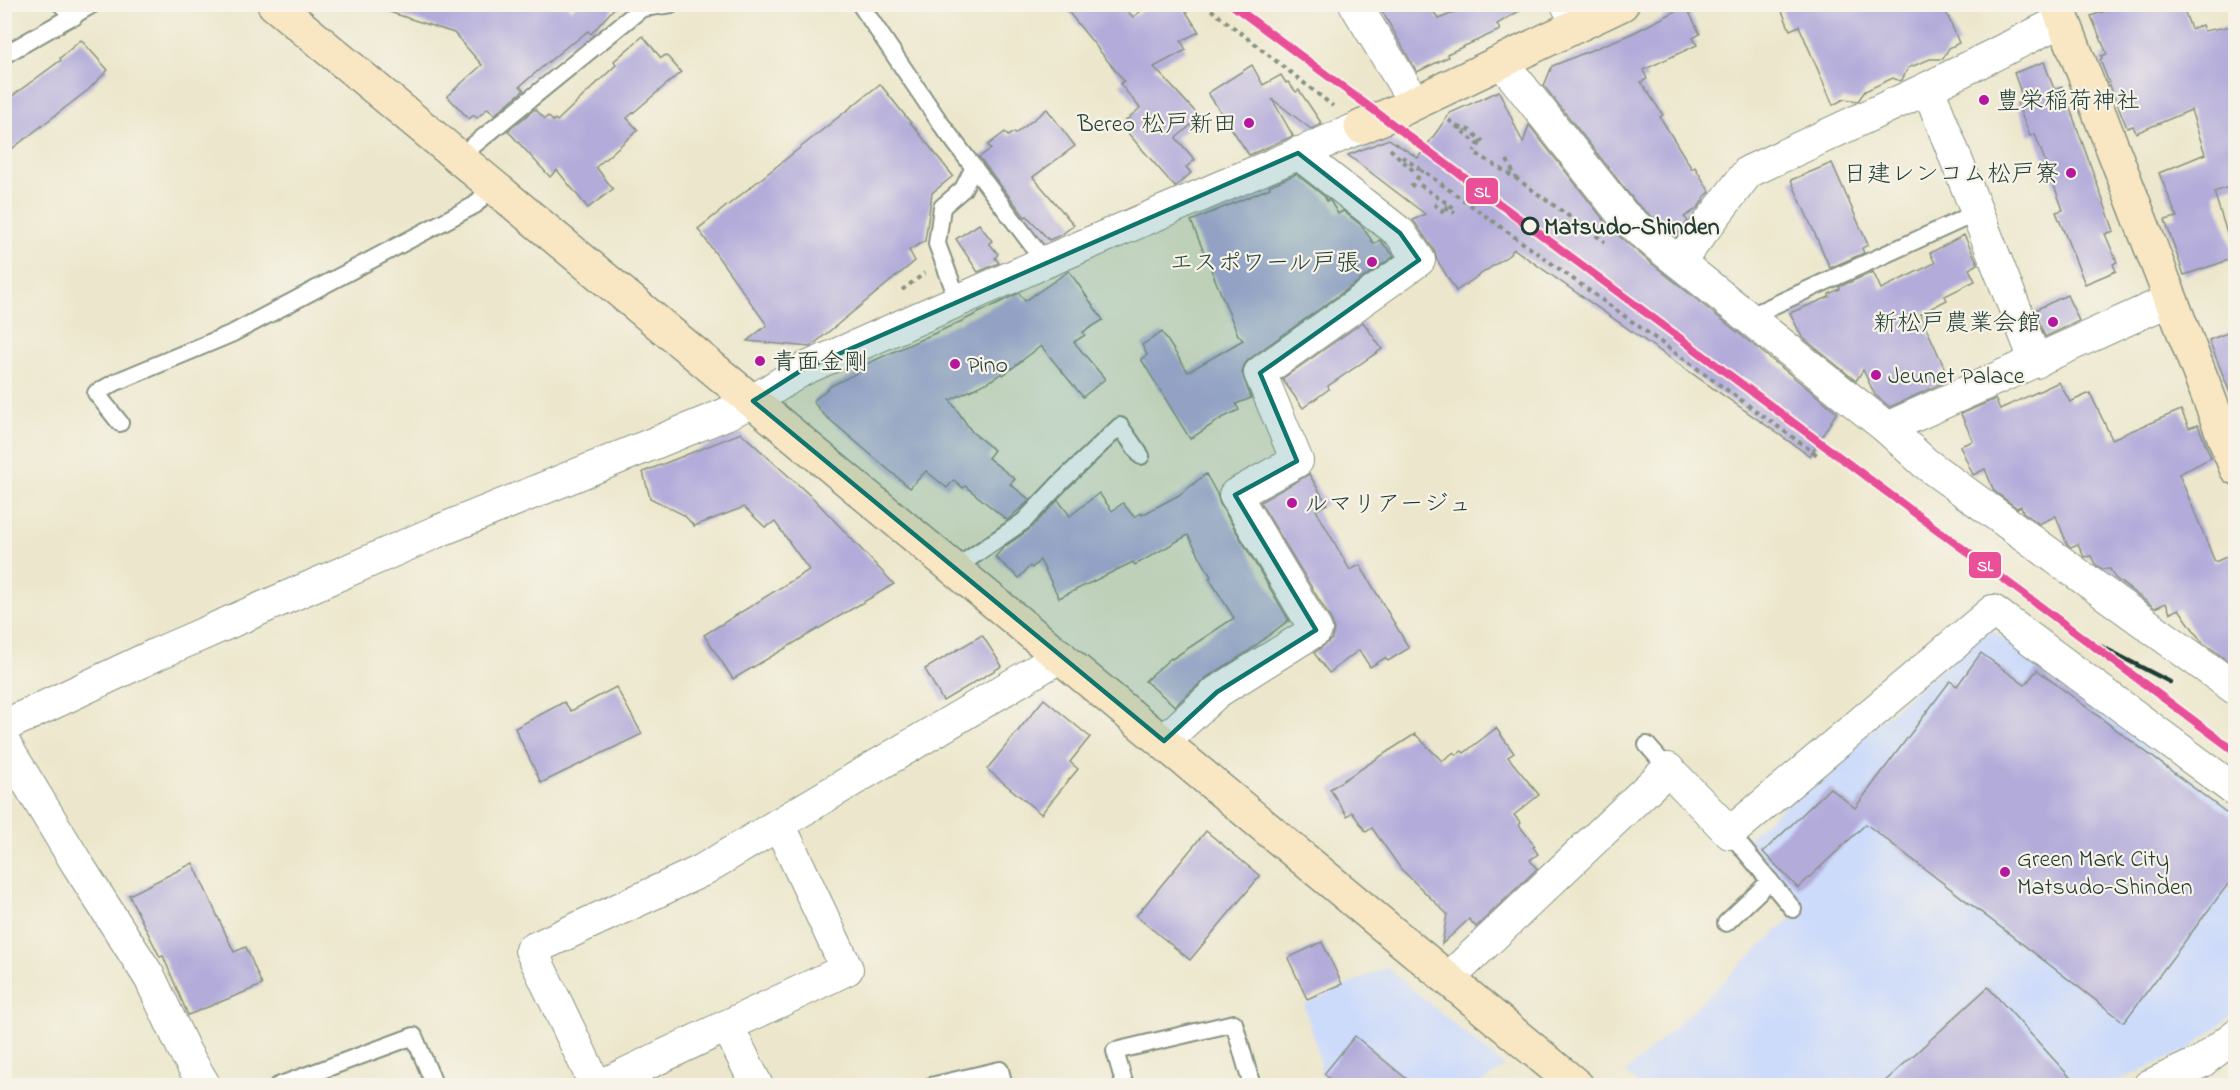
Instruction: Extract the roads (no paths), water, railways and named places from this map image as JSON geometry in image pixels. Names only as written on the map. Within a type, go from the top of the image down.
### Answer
[{"type":"street","points":[[274,4],[954,569],[1062,656],[1577,1086]]},
{"type":"street","points":[[1355,4],[1415,103]]},
{"type":"street","points":[[205,1086],[185,1052],[150,978],[76,861],[8,725],[157,654],[436,532],[726,414],[802,370],[1045,262],[1415,103],[1501,61],[1572,15],[1622,4]]},
{"type":"street","points":[[1679,262],[1748,172],[1928,88],[2062,9],[2235,468]]},
{"type":"street","points":[[1501,61],[1623,215],[1887,428],[1925,463],[2235,689]]},
{"type":"street","points":[[1928,88],[2036,362]]},
{"type":"street","points":[[1164,741],[1217,692],[1316,630],[1235,495],[1298,460],[1260,373],[1419,260],[1400,233],[1298,153]]},
{"type":"street","points":[[1887,428],[2170,300]]},
{"type":"street","points":[[1449,978],[1668,769],[1730,833],[1993,611],[2235,791]]},
{"type":"street","points":[[596,1086],[531,950],[701,871],[1062,656]]},
{"type":"street","points":[[601,1086],[701,1036],[728,1027],[847,969],[779,824]]},
{"type":"street","points":[[728,1027],[757,1086]]},
{"type":"street","points":[[2149,1086],[2201,1062],[2235,1035]]},
{"type":"lane","points":[[61,4],[74,16]]},
{"type":"lane","points":[[4,55],[93,4]]},
{"type":"lane","points":[[459,157],[642,8],[672,4]]},
{"type":"lane","points":[[860,4],[974,167],[1045,262]]},
{"type":"lane","points":[[958,300],[937,244],[942,207],[963,189],[974,167]]},
{"type":"lane","points":[[120,423],[96,393],[116,382],[233,333],[475,205],[493,185]]},
{"type":"lane","points":[[1748,317],[1976,213]]},
{"type":"lane","points":[[954,569],[1024,521],[1120,426],[1141,456]]},
{"type":"lane","points":[[1647,745],[1668,769]]},
{"type":"lane","points":[[1730,833],[1793,909]]},
{"type":"lane","points":[[1726,922],[1770,881]]},
{"type":"lane","points":[[1125,1086],[1115,1051],[1234,1023],[1252,1086]]},
{"type":"lane","points":[[278,1086],[414,1036],[435,1086]]},
{"type":"lane","points":[[931,1086],[1000,1070],[1004,1086]]},
{"type":"railway","points":[[2079,635],[2170,682]]},
{"type":"place","name":"豊栄稲荷神社","points":[[1984,100]]},
{"type":"place","name":"Bereo 松戸新田","points":[[1249,123]]},
{"type":"place","name":"日建レンコム松戸寮","points":[[2071,173]]},
{"type":"place","name":"Matsudo-Shinden","points":[[1530,226]]},
{"type":"place","name":"エスポワール戸張","points":[[1372,262]]},
{"type":"place","name":"新松戸農業会館","points":[[2053,322]]},
{"type":"place","name":"青面金剛","points":[[760,361]]},
{"type":"place","name":"Pino","points":[[955,364]]},
{"type":"place","name":"Jeunet Palace","points":[[1876,375]]},
{"type":"place","name":"ルマリアージュ","points":[[1292,503]]},
{"type":"place","name":"Green Mark City Matsudo-Shinden","points":[[2005,872]]}]
